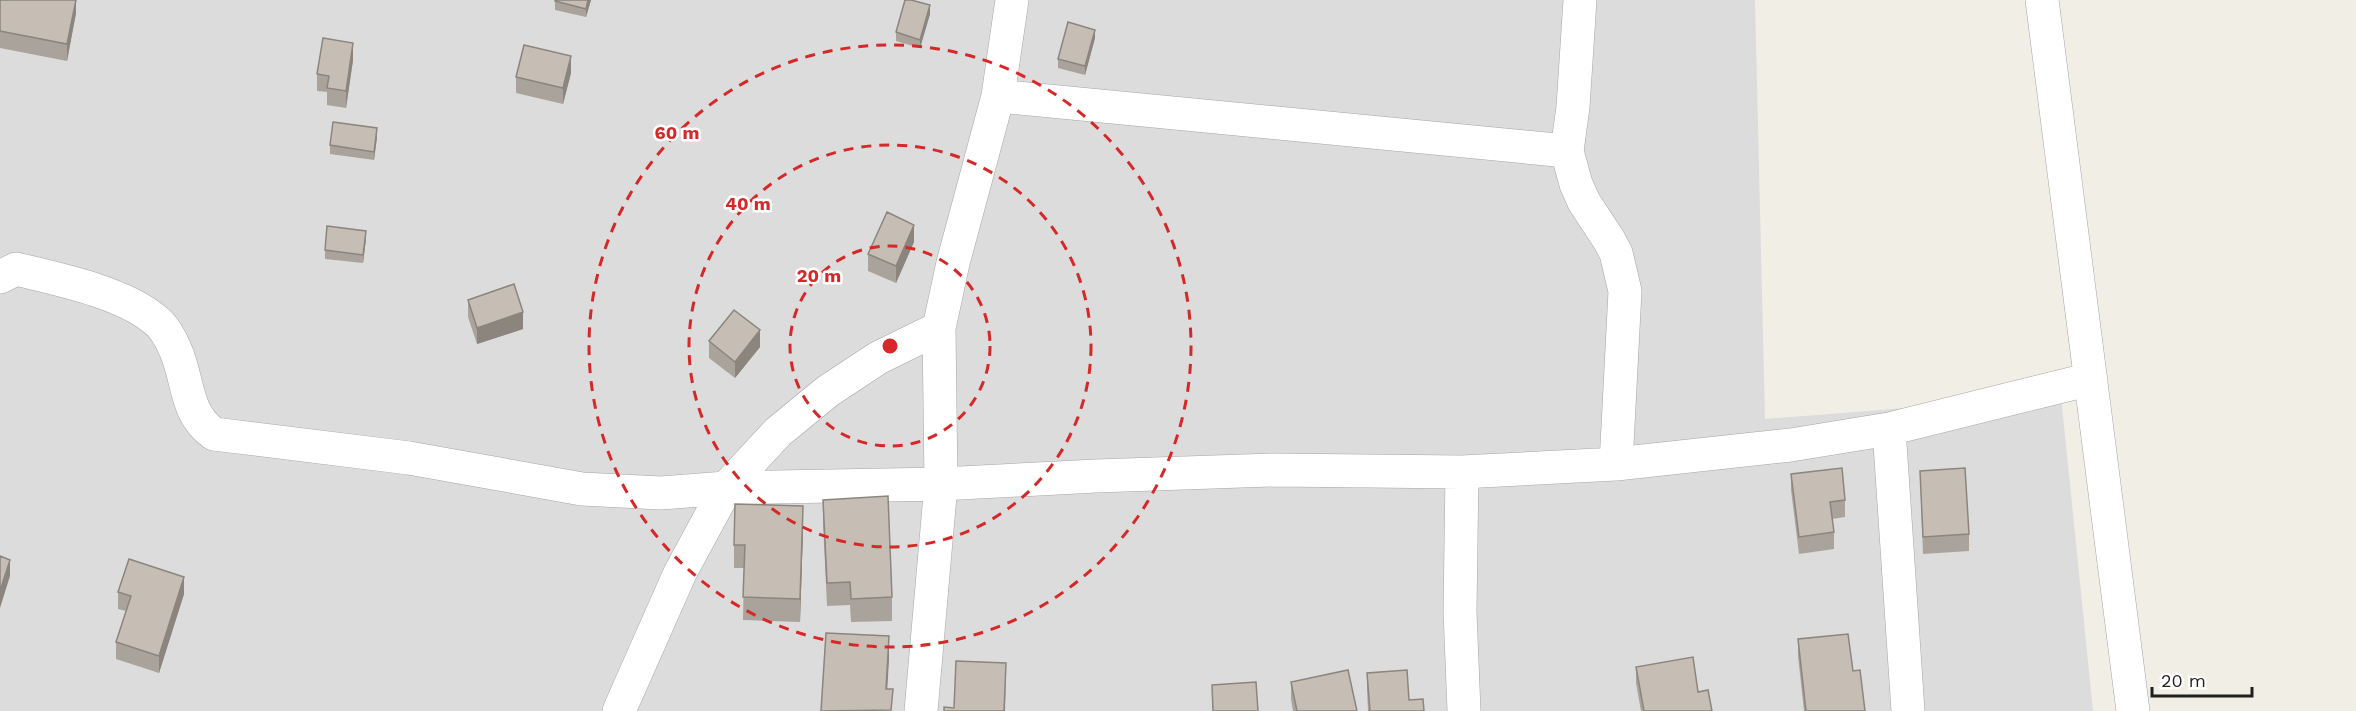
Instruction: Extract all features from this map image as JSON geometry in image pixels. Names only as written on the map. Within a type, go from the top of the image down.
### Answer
[{"type":"street","points":[[921,711],[941,484],[939,328],[956,252],[998,96],[1012,0]]},
{"type":"street","points":[[1580,0],[1568,151],[1576,184],[1584,202],[1616,253],[1625,291],[1616,464]]},
{"type":"street","points":[[2042,0],[2133,711]]},
{"type":"street","points":[[998,96],[1568,151]]},
{"type":"street","points":[[5,270],[88,287],[155,319],[176,349],[196,416],[203,426],[214,434],[409,458],[582,489],[661,493],[726,488],[941,484],[1274,470],[1462,472],[1616,464],[1791,445],[1889,429],[2091,379]]},
{"type":"street","points":[[620,711],[680,573],[726,488],[778,432],[828,392],[878,358],[939,328]]},
{"type":"street","points":[[1889,429],[1908,711]]},
{"type":"street","points":[[1462,472],[1460,612],[1464,711]]},
{"type":"shaded area","points":[[0,0],[1755,0],[1765,419],[2061,396],[2093,711],[0,711]]},
{"type":"building","points":[[0,0],[76,0],[67,44],[0,31]]},
{"type":"building","points":[[555,0],[588,0],[586,9]]},
{"type":"building","points":[[905,0],[930,5],[920,40],[896,32]]},
{"type":"building","points":[[1068,22],[1095,30],[1085,66],[1058,59]]},
{"type":"building","points":[[323,38],[353,43],[346,91],[327,88],[329,76],[317,74]]},
{"type":"building","points":[[524,45],[571,56],[563,88],[516,77]]},
{"type":"building","points":[[333,122],[377,128],[374,152],[330,145]]},
{"type":"building","points":[[887,212],[914,225],[896,266],[868,254]]},
{"type":"building","points":[[327,226],[366,231],[363,255],[325,250]]},
{"type":"building","points":[[514,284],[523,312],[477,328],[468,300]]},
{"type":"building","points":[[734,310],[760,330],[735,362],[709,341]]},
{"type":"building","points":[[1842,468],[1845,500],[1830,502],[1834,532],[1799,537],[1791,474]]},
{"type":"building","points":[[1965,468],[1969,534],[1923,537],[1920,471]]},
{"type":"building","points":[[888,496],[892,597],[851,599],[850,582],[827,583],[823,500]]},
{"type":"building","points":[[735,504],[803,506],[800,599],[743,597],[745,545],[734,545]]},
{"type":"building","points":[[0,556],[10,560],[0,591]]},
{"type":"building","points":[[129,559],[184,577],[159,656],[116,642],[131,596],[118,592]]},
{"type":"building","points":[[826,633],[889,636],[886,689],[893,689],[891,710],[821,711]]},
{"type":"building","points":[[1848,634],[1853,671],[1860,670],[1865,711],[1806,711],[1798,639]]},
{"type":"building","points":[[1693,657],[1698,692],[1708,690],[1712,711],[1644,711],[1636,667]]},
{"type":"building","points":[[956,661],[1006,663],[1004,711],[944,711],[944,707],[954,708]]},
{"type":"building","points":[[1348,670],[1357,711],[1297,711],[1291,682]]},
{"type":"building","points":[[1407,670],[1409,700],[1423,699],[1424,711],[1370,711],[1367,673]]},
{"type":"building","points":[[1256,682],[1258,711],[1213,711],[1212,685]]}]
